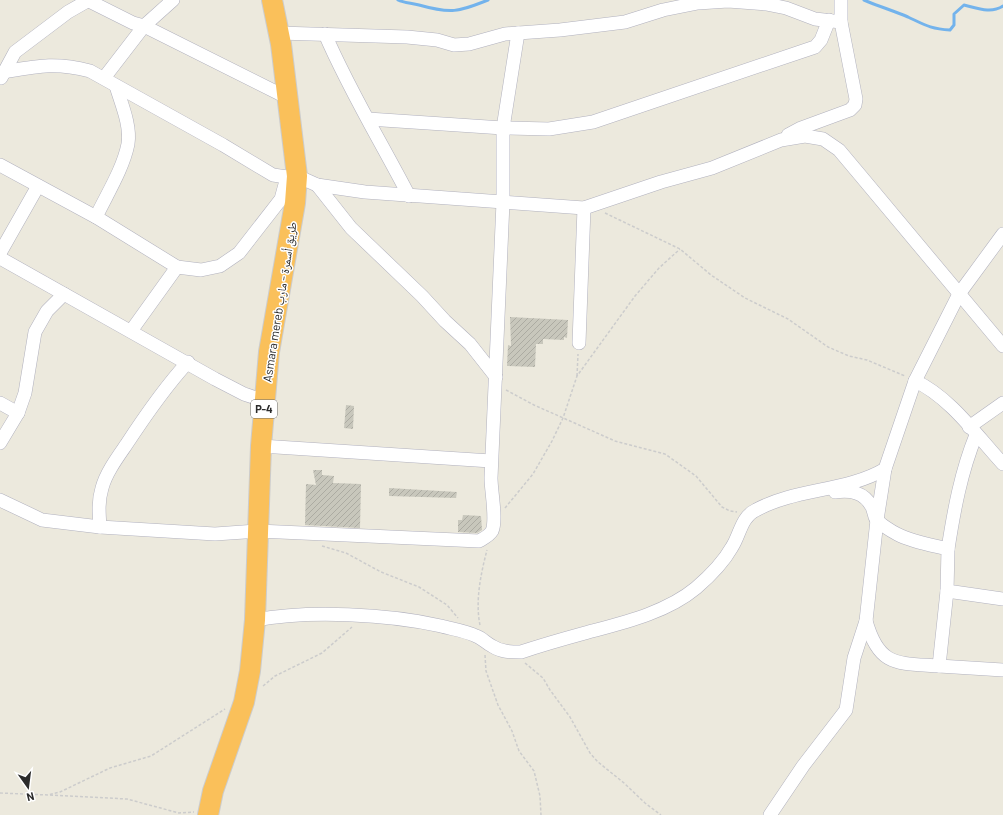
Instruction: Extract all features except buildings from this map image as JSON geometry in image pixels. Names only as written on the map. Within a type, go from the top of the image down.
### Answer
[{"type":"highway","name":"Asmara mereb طريق أسمرة - مارب","points":[[211,814],[213,791],[244,702],[250,671],[255,620],[261,446],[269,352],[295,203],[292,177],[288,98],[279,33],[272,0]]},
{"type":"street","points":[[2,76],[15,52],[68,12],[89,0],[288,98]]},
{"type":"street","points":[[104,78],[144,26],[174,0]]},
{"type":"street","points":[[279,33],[407,37],[437,40],[454,45],[469,44],[505,34],[560,30],[625,22],[699,1],[728,1],[766,4],[786,8],[815,19],[835,21]]},
{"type":"street","points":[[368,119],[503,128],[549,129],[593,122],[815,47],[822,40],[835,21],[843,2]]},
{"type":"street","points":[[2,76],[43,65],[69,66],[90,71],[223,145],[262,170],[272,174],[292,177],[317,185],[365,192],[409,196],[587,207],[661,182],[712,168],[781,140],[800,128],[844,112],[855,105],[856,99],[835,21]]},
{"type":"street","points":[[0,500],[42,520],[100,527],[215,534],[258,531],[479,541],[487,537],[493,525],[491,461],[503,202],[503,128],[518,33]]},
{"type":"street","points":[[325,34],[340,69],[409,196]]},
{"type":"street","points":[[96,218],[122,164],[128,142],[126,119],[116,86]]},
{"type":"street","points":[[781,140],[805,136],[823,139],[839,150],[958,294],[1002,344]]},
{"type":"street","points":[[0,165],[96,218],[177,267],[201,270],[220,266],[239,253],[281,199],[292,177]]},
{"type":"street","points":[[317,185],[351,228],[470,344],[496,377]]},
{"type":"street","points":[[0,253],[38,186]]},
{"type":"street","points":[[578,343],[587,207]]},
{"type":"street","points":[[770,815],[803,766],[846,710],[854,658],[866,621],[877,520],[885,470],[915,380],[958,294],[1003,234]]},
{"type":"street","points":[[0,258],[244,394],[265,401]]},
{"type":"street","points":[[130,331],[177,267]]},
{"type":"street","points":[[0,443],[18,413],[25,393],[35,332],[47,311],[64,294]]},
{"type":"street","points":[[100,527],[98,504],[102,486],[113,465],[151,406],[172,378],[188,362]]},
{"type":"street","points":[[915,380],[931,388],[947,403],[1003,464]]},
{"type":"street","points":[[0,403],[18,413]]},
{"type":"street","points":[[939,666],[947,591],[948,549],[956,498],[972,431],[1003,403]]},
{"type":"street","points":[[261,446],[491,461]]},
{"type":"street","points":[[255,620],[279,615],[300,614],[378,617],[440,626],[476,636],[493,647],[506,652],[521,652],[627,622],[658,611],[695,589],[720,566],[733,546],[743,522],[755,510],[801,494],[871,478],[885,470]]},
{"type":"street","points":[[755,510],[801,502],[836,492],[848,491],[865,497],[872,507],[877,520],[897,534],[925,544],[948,549]]},
{"type":"street","points":[[947,591],[1003,599]]},
{"type":"street","points":[[866,621],[871,639],[876,649],[886,657],[898,663],[1003,670]]},
{"type":"path","points":[[587,207],[680,249],[711,275],[745,298],[788,319],[828,347],[849,356],[867,360],[915,380]]},
{"type":"path","points":[[577,376],[634,296],[659,268],[680,249]]},
{"type":"path","points":[[541,815],[540,796],[534,771],[519,751],[512,731],[498,705],[486,671],[483,640],[479,620],[481,576],[493,525],[533,474],[563,418],[577,376],[578,343]]},
{"type":"path","points":[[496,377],[508,392],[563,418],[615,441],[665,454],[696,476],[722,507],[730,511],[755,510]]},
{"type":"path","points":[[320,545],[346,553],[381,572],[419,587],[447,605],[460,620]]},
{"type":"path","points":[[261,687],[275,676],[322,653],[353,625]]},
{"type":"path","points":[[525,662],[543,678],[550,690],[570,716],[590,753],[598,762],[624,782],[645,804],[661,815]]},
{"type":"path","points":[[48,795],[60,792],[110,768],[151,756],[228,708]]},
{"type":"path","points":[[0,793],[127,799],[179,813],[211,814]]},
{"type":"waterway","points":[[398,0],[447,11],[469,7],[488,0]]},
{"type":"waterway","points":[[864,0],[928,26],[950,30],[954,25],[954,14],[964,5],[989,10],[994,10],[1003,6]]}]
